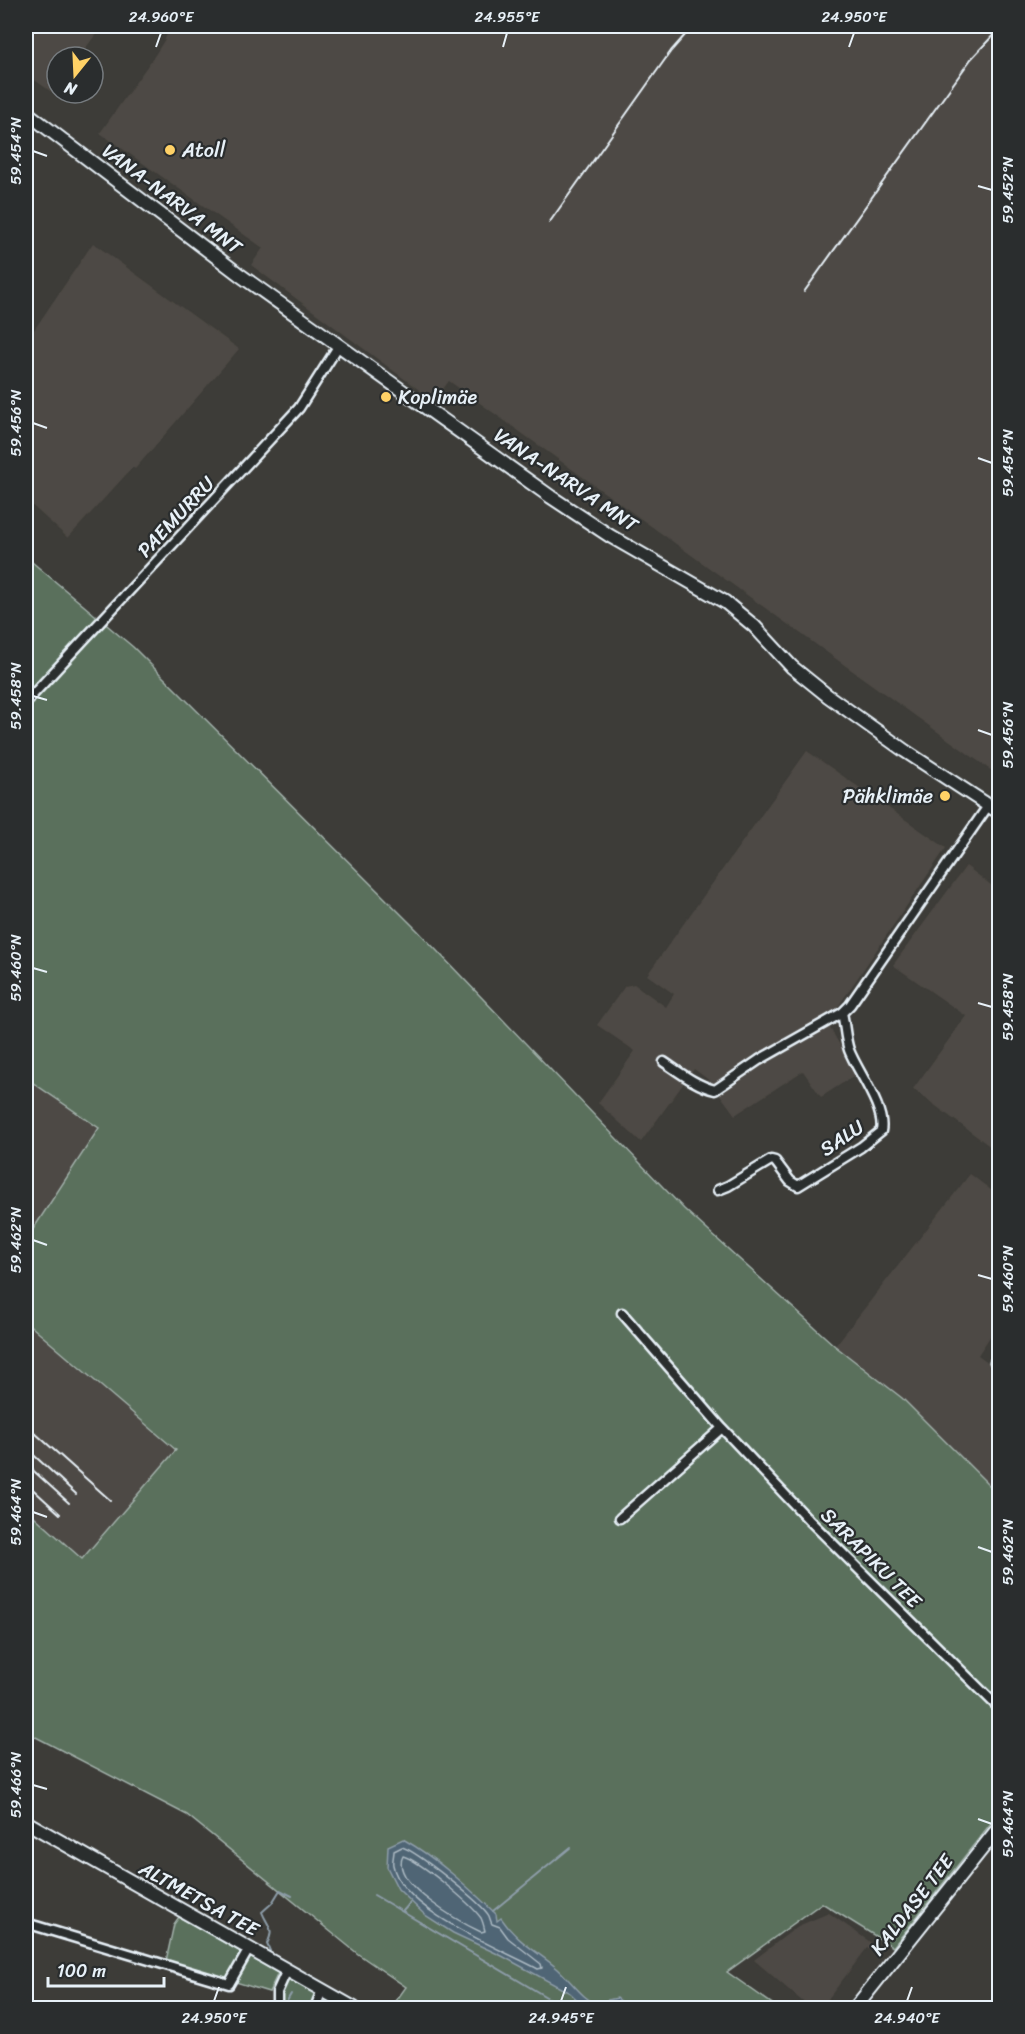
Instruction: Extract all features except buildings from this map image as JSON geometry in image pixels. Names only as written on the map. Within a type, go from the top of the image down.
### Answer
[{"type":"main road","name":"VANA-NARVA MNT","points":[[26,112],[209,252],[579,517],[725,602],[754,626],[792,667],[812,684],[905,751],[999,813]]},
{"type":"main road","name":"ALTMETSA TEE","points":[[26,1822],[354,2008]]},
{"type":"main road","name":"KALDASE TEE","points":[[855,2008],[999,1826]]},
{"type":"street","name":"PAEMURRU","points":[[26,702],[299,408],[339,345]]},
{"type":"street","points":[[664,1062],[707,1088],[715,1090],[759,1060],[842,1013],[850,1005],[988,806]]},
{"type":"street","name":"SALU","points":[[718,1191],[771,1160],[775,1161],[790,1181],[798,1185],[861,1147],[881,1131],[881,1118],[867,1083],[849,1049],[842,1013]]},
{"type":"street","name":"SARAPIKU TEE","points":[[622,1313],[722,1428],[817,1528],[999,1709]]},
{"type":"street","points":[[620,1518],[722,1428]]},
{"type":"street","points":[[26,1923],[229,1984],[249,1949]]},
{"type":"street","points":[[277,2008],[277,1992],[287,1970]]},
{"type":"street","points":[[315,2008],[322,1990]]},
{"type":"shaded area","points":[[26,26],[102,26],[88,45],[45,45],[45,87],[26,74]]},
{"type":"shaded area","points":[[170,26],[999,26],[999,776],[449,381],[434,401],[251,265],[263,248],[100,133],[155,55]]},
{"type":"shaded area","points":[[93,243],[239,349],[135,469],[133,467],[68,538],[26,500],[26,332],[34,330]]},
{"type":"shaded area","points":[[807,751],[946,848],[827,1023],[857,1074],[821,1097],[803,1071],[735,1115],[710,1081],[694,1069],[641,1142],[598,1103],[635,1051],[597,1025],[625,986],[634,984],[666,1007],[674,994],[647,975]]},
{"type":"shaded area","points":[[966,866],[999,891],[999,1153],[913,1089],[966,1016],[893,965]]},
{"type":"shaded area","points":[[26,1078],[99,1128],[26,1240]]},
{"type":"shaded area","points":[[970,1174],[999,1196],[999,1323],[978,1355],[999,1370],[999,1495],[902,1398],[835,1346]]},
{"type":"shaded area","points":[[26,1322],[176,1450],[82,1560],[26,1509]]},
{"type":"shaded area","points":[[829,1913],[880,1949],[877,1953],[867,1948],[821,2008],[810,2008],[754,1960],[798,1926]]},
{"type":"green space","points":[[26,557],[133,647],[418,931],[684,1209],[835,1346],[902,1398],[999,1495],[999,1813],[893,1947],[822,1903],[727,1972],[778,2008],[391,2008],[406,1987],[358,1954],[187,1815],[26,1732],[26,1509],[82,1559],[176,1450],[26,1322],[26,1240],[99,1128],[26,1078]]},
{"type":"green space","points":[[179,1917],[278,1973],[269,1992],[166,1961],[174,1924]]},
{"type":"green space","points":[[288,1978],[341,2008],[280,2008],[280,1996]]},
{"type":"water","points":[[403,1839],[428,1855],[463,1883],[496,1914],[497,1921],[501,1918],[514,1934],[558,1969],[588,1999],[600,2007],[604,2001],[617,1998],[627,2008],[586,2008],[570,1993],[502,1956],[453,1933],[425,1915],[398,1889],[387,1867],[388,1846]]},
{"type":"waterway","points":[[493,1911],[571,1847]]},
{"type":"waterway","points":[[270,1951],[267,1944],[271,1931],[262,1912],[272,1903],[280,1890],[292,1896]]},
{"type":"waterway","points":[[374,1895],[553,2001]]},
{"type":"waterway","points":[[403,1911],[411,1902]]},
{"type":"waterway","points":[[288,2008],[287,2001],[291,1994]]},
{"type":"railway","points":[[549,223],[671,51],[693,26]]},
{"type":"railway","points":[[804,292],[971,59],[1000,28]]},
{"type":"railway","points":[[26,1425],[110,1500]]},
{"type":"railway","points":[[26,1448],[76,1494]]},
{"type":"railway","points":[[26,1464],[69,1503]]},
{"type":"railway","points":[[26,1483],[60,1514]]},
{"type":"place","name":"Atoll","points":[[170,150]]},
{"type":"place","name":"Koplimäe","points":[[386,397]]},
{"type":"place","name":"Pähklimäe","points":[[945,796]]}]
